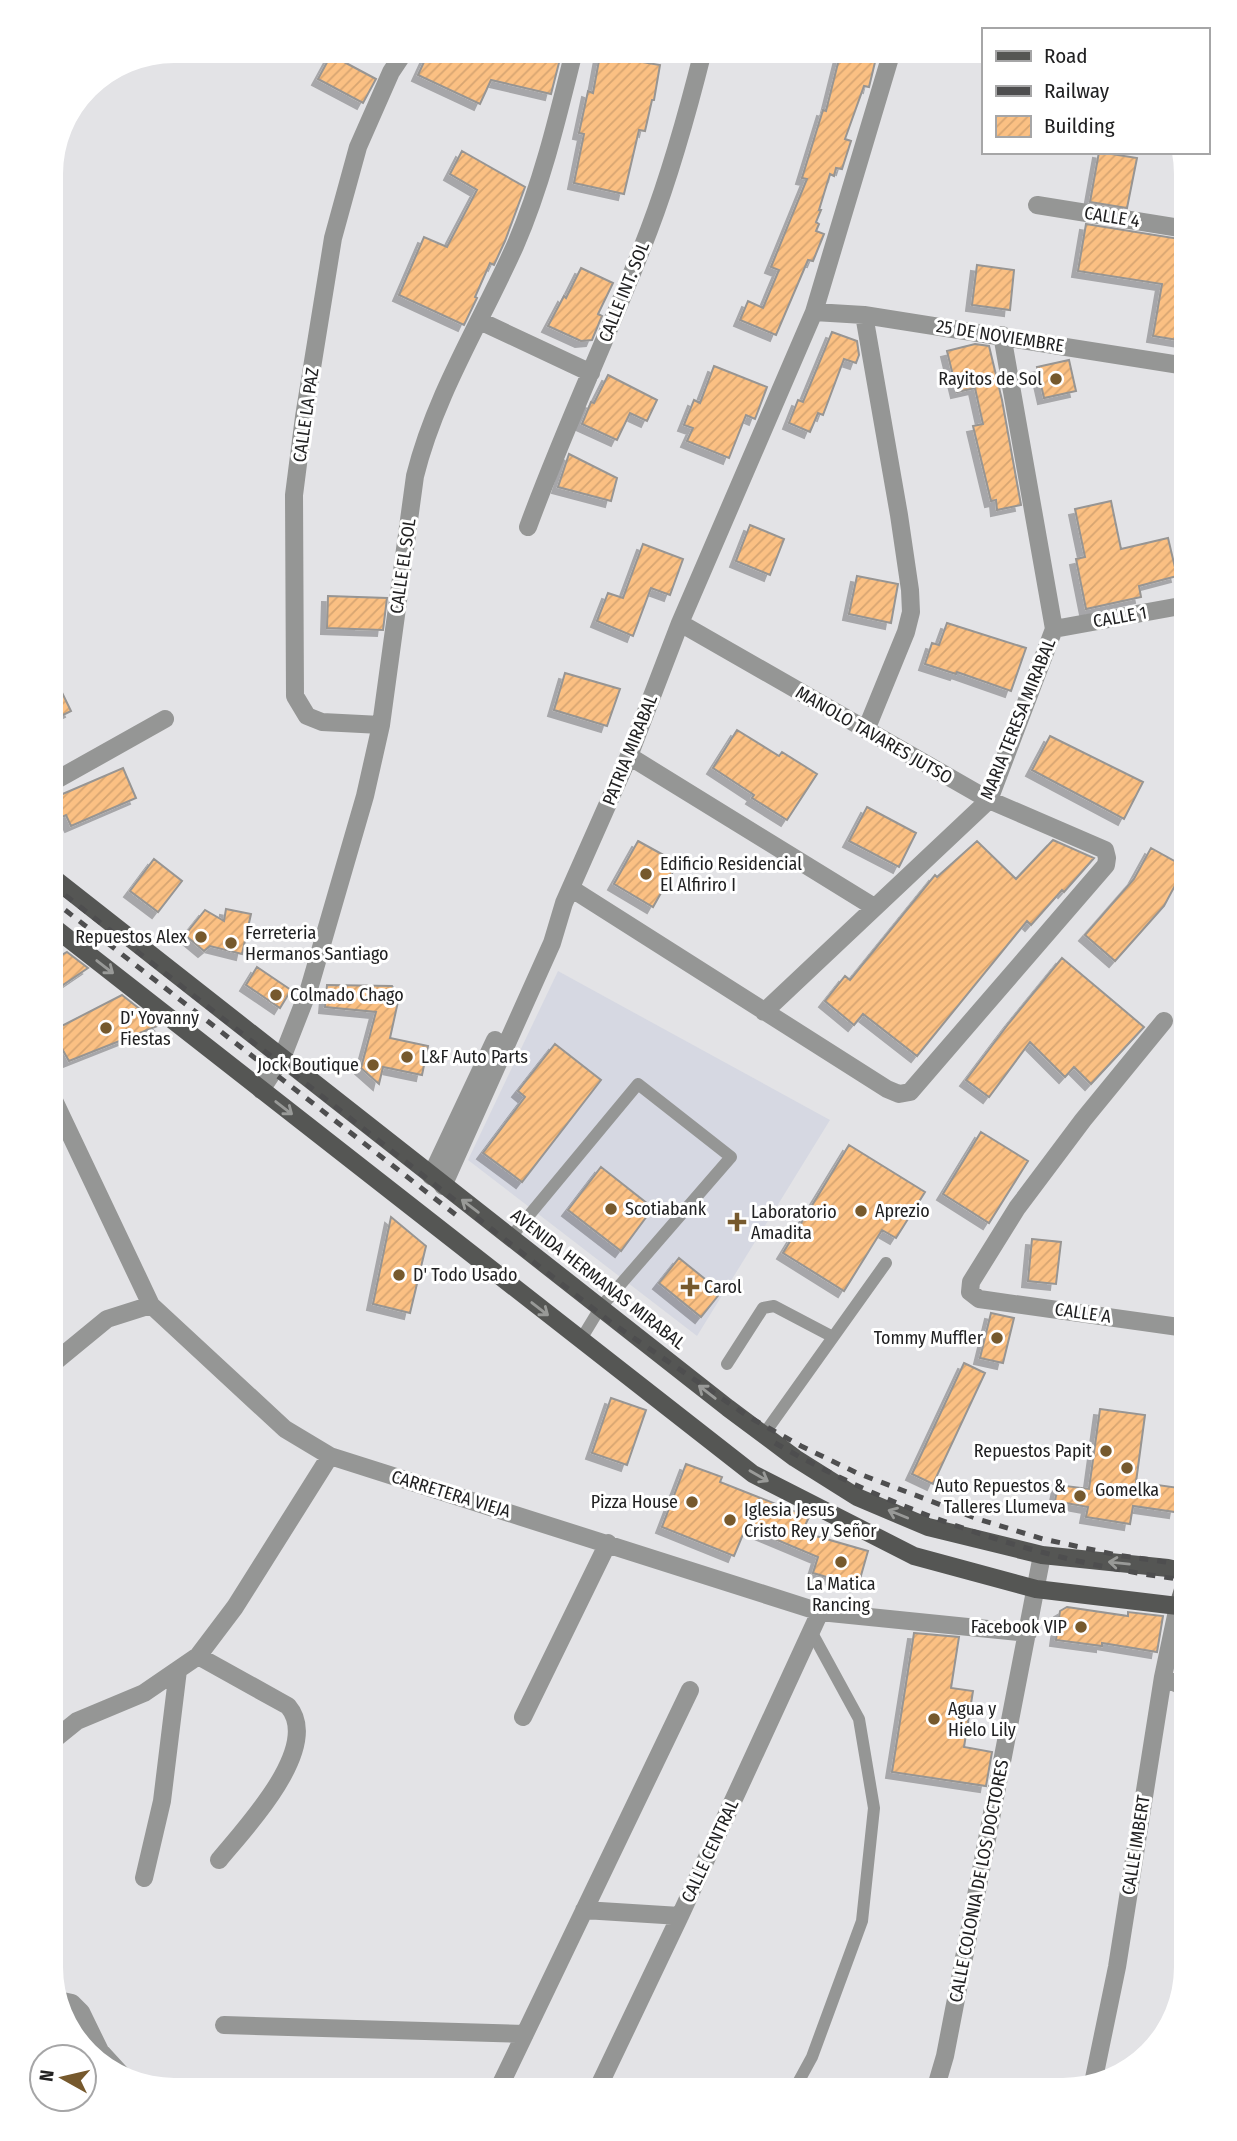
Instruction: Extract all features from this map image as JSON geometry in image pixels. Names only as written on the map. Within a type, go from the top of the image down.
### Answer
[{"type":"main road","name":"AVENIDA HERMANAS MIRABAL","points":[[63,885],[600,1308],[795,1458],[857,1497],[928,1527],[1042,1555],[1174,1569]]},
{"type":"main road","points":[[63,934],[753,1474],[914,1556],[1036,1589],[1174,1606]]},
{"type":"street","name":"CALLE LA PAZ","points":[[381,725],[322,722],[307,716],[295,696],[294,495],[333,238],[358,147],[397,63]]},
{"type":"street","name":"CALLE EL SOL","points":[[261,1090],[282,1058],[309,989],[365,796],[381,725],[415,476],[431,422],[516,243],[541,176],[571,63]]},
{"type":"street","name":"CALLE INT. SOL","points":[[528,527],[552,460],[650,228],[700,63]]},
{"type":"street","name":"PATRIA MIRABAL","points":[[437,1181],[552,943],[568,896],[629,756],[680,623],[814,312],[888,63]]},
{"type":"street","name":"CALLE 4","points":[[1037,205],[1174,227]]},
{"type":"street","name":"25 DE NOVIEMBRE","points":[[814,312],[864,315],[1174,364]]},
{"type":"street","points":[[864,315],[899,515],[911,612],[906,632],[866,730]]},
{"type":"street","points":[[480,321],[591,373]]},
{"type":"street","name":"MARIA TERESA MIRABAL","points":[[764,1012],[989,800],[1054,629],[1002,335]]},
{"type":"street","name":"CALLE 1","points":[[1054,629],[1174,607]]},
{"type":"street","name":"MANOLO TAVARES JUTSO","points":[[680,623],[989,800],[1105,850],[1107,858],[1106,865],[910,1092],[899,1094],[887,1089],[764,1012]]},
{"type":"street","points":[[63,776],[165,719]]},
{"type":"street","points":[[629,756],[874,907]]},
{"type":"street","points":[[568,896],[764,1012]]},
{"type":"street","name":"CALLE A","points":[[1164,1021],[1083,1120],[1017,1208],[971,1282],[970,1292],[979,1298],[1174,1326]]},
{"type":"street","name":"CARRETERA VIEJA","points":[[63,1119],[151,1305],[285,1429],[330,1456],[820,1612],[1028,1633]]},
{"type":"street","points":[[63,1355],[107,1319],[151,1305]]},
{"type":"street","points":[[63,1732],[77,1721],[144,1693],[198,1656],[235,1606],[330,1456]]},
{"type":"street","points":[[523,1717],[608,1544]]},
{"type":"street","name":"CALLE COLONIA DE LOS DOCTORES","points":[[939,2078],[1042,1555]]},
{"type":"street","name":"CALLE CENTRAL","points":[[603,2078],[820,1612]]},
{"type":"street","name":"CALLE IMBERT","points":[[1095,2073],[1117,1967],[1163,1677],[1174,1636]]},
{"type":"street","points":[[198,1656],[288,1706],[296,1715],[293,1749],[276,1788],[219,1860]]},
{"type":"street","points":[[144,1878],[162,1801],[178,1670]]},
{"type":"street","points":[[1163,1677],[1174,1682]]},
{"type":"street","points":[[504,2078],[691,1690]]},
{"type":"street","points":[[584,1910],[680,1916]]},
{"type":"street","points":[[69,2002],[81,2011],[97,2046]]},
{"type":"street","points":[[224,2025],[525,2034]]},
{"type":"lane","points":[[510,1237],[638,1084],[731,1157],[600,1308],[580,1340]]},
{"type":"lane","points":[[764,1434],[886,1264]]},
{"type":"lane","points":[[727,1364],[763,1308],[768,1306],[774,1306],[833,1337]]},
{"type":"lane","points":[[801,2078],[812,2057],[862,1921],[874,1808],[859,1719],[811,1631]]},
{"type":"shaded area","points":[[558,971],[830,1120],[697,1336],[468,1160]]},
{"type":"building","points":[[327,63],[346,63],[376,79],[363,103],[318,79]]},
{"type":"building","points":[[424,63],[559,63],[551,94],[491,80],[480,104],[418,75]]},
{"type":"building","points":[[599,63],[660,65],[654,100],[645,131],[639,130],[624,194],[574,183],[584,134],[579,133],[588,91],[593,93]]},
{"type":"building","points":[[838,63],[875,63],[869,87],[864,86],[845,139],[851,141],[842,169],[836,168],[834,176],[830,174],[819,210],[816,231],[824,234],[813,261],[808,260],[776,335],[740,320],[748,301],[763,308],[779,270],[771,267],[807,179],[802,178],[823,110],[826,111]]},
{"type":"building","points":[[462,151],[525,187],[505,241],[494,265],[490,263],[464,325],[399,295],[424,237],[447,247],[477,190],[450,174]]},
{"type":"building","points":[[1099,154],[1137,158],[1127,208],[1090,202]]},
{"type":"building","points":[[1086,224],[1174,238],[1174,339],[1153,336],[1162,284],[1078,271]]},
{"type":"building","points":[[977,265],[1014,270],[1010,310],[972,305]]},
{"type":"building","points":[[581,268],[613,283],[598,314],[602,316],[592,340],[581,341],[548,326]]},
{"type":"building","points":[[832,332],[857,341],[859,355],[856,363],[844,359],[823,415],[818,413],[810,432],[789,423],[798,400],[803,402]]},
{"type":"building","points":[[975,344],[989,346],[1021,505],[997,510],[996,500],[991,501],[973,426],[983,424],[975,388],[957,392],[947,351]]},
{"type":"building","name":"Rayitos de Sol","points":[[1069,360],[1076,391],[1044,398],[1037,367]]},
{"type":"building","points":[[714,366],[767,387],[755,419],[746,415],[729,458],[687,441],[693,428],[684,425],[694,400],[700,403]]},
{"type":"building","points":[[608,375],[657,400],[647,421],[630,413],[617,440],[582,424],[591,402],[594,403]]},
{"type":"building","points":[[569,454],[617,478],[611,501],[558,487]]},
{"type":"building","points":[[1111,501],[1121,549],[1168,538],[1174,577],[1139,586],[1141,597],[1086,609],[1076,559],[1085,557],[1075,509]]},
{"type":"building","points":[[750,525],[784,539],[770,575],[736,561]]},
{"type":"building","points":[[643,544],[683,559],[670,595],[651,588],[633,636],[597,621],[608,593],[623,598]]},
{"type":"building","points":[[857,576],[898,584],[891,623],[849,614]]},
{"type":"building","points":[[328,596],[387,598],[383,630],[327,628]]},
{"type":"building","points":[[947,623],[1026,648],[1011,691],[925,664],[932,643],[939,645]]},
{"type":"building","points":[[565,673],[620,689],[607,726],[554,710]]},
{"type":"building","points":[[63,695],[71,711],[63,715]]},
{"type":"building","points":[[737,730],[779,756],[782,752],[817,774],[787,820],[752,798],[754,795],[713,768]]},
{"type":"building","points":[[1050,736],[1143,782],[1124,819],[1032,770]]},
{"type":"building","points":[[123,768],[136,798],[71,826],[66,815],[63,816],[63,794]]},
{"type":"building","points":[[867,807],[916,833],[899,867],[849,841]]},
{"type":"building","points":[[1053,840],[1094,858],[1031,925],[1027,921],[917,1056],[863,1014],[854,1025],[825,1001],[845,976],[850,980],[935,875],[937,877],[977,841],[1016,879]]},
{"type":"building","name":"Edificio Residencial El Alfiriro I","points":[[638,841],[678,863],[653,907],[614,884]]},
{"type":"building","points":[[1151,848],[1174,861],[1174,887],[1164,906],[1115,961],[1085,935],[1134,879]]},
{"type":"building","points":[[154,859],[182,881],[158,912],[130,891]]},
{"type":"building","points":[[226,909],[251,914],[242,954],[210,946],[204,951],[185,935],[205,910],[224,921]]},
{"type":"building","points":[[67,952],[88,968],[63,985],[63,954]]},
{"type":"building","points":[[1062,958],[1144,1027],[1091,1084],[1074,1067],[1065,1077],[1030,1042],[989,1097],[966,1080]]},
{"type":"building","points":[[257,967],[291,990],[280,1008],[246,985]]},
{"type":"building","points":[[327,985],[392,986],[399,997],[390,1038],[428,1046],[422,1075],[383,1067],[379,1084],[361,1068],[376,1012],[325,1007]]},
{"type":"building","name":"D' Yovanny Fiestas","points":[[122,995],[160,1025],[69,1061],[63,1050],[63,1025]]},
{"type":"building","points":[[555,1044],[601,1080],[522,1182],[483,1153],[525,1097],[518,1091]]},
{"type":"building","points":[[981,1132],[1028,1161],[989,1223],[943,1194]]},
{"type":"building","name":"Aprezio","points":[[849,1145],[925,1192],[896,1238],[882,1230],[844,1291],[783,1253]]},
{"type":"building","name":"Scotiabank","points":[[601,1167],[653,1208],[621,1251],[568,1210]]},
{"type":"building","name":"D' Todo Usado","points":[[391,1217],[426,1246],[410,1313],[373,1304]]},
{"type":"building","points":[[1032,1239],[1061,1242],[1056,1284],[1028,1281]]},
{"type":"building","name":"Carol","points":[[679,1258],[721,1292],[701,1317],[659,1283]]},
{"type":"building","name":"Tommy Muffler","points":[[991,1313],[1014,1318],[1003,1363],[980,1358]]},
{"type":"building","points":[[964,1363],[985,1373],[933,1484],[912,1474]]},
{"type":"building","points":[[611,1398],[646,1410],[627,1465],[592,1453]]},
{"type":"building","points":[[1100,1409],[1145,1415],[1136,1482],[1174,1487],[1174,1512],[1133,1506],[1130,1524],[1086,1517],[1088,1507],[1055,1501],[1058,1485],[1089,1489]]},
{"type":"building","points":[[686,1464],[722,1477],[720,1482],[809,1517],[802,1532],[868,1551],[858,1586],[813,1573],[818,1557],[746,1527],[734,1556],[662,1527]]},
{"type":"building","points":[[1067,1607],[1128,1616],[1128,1612],[1163,1616],[1157,1652],[1102,1643],[1102,1646],[1056,1640],[1060,1611]]},
{"type":"building","name":"Agua y Hielo Lily","points":[[914,1633],[959,1637],[951,1688],[973,1691],[964,1747],[992,1752],[986,1786],[892,1772]]},
{"type":"railway","points":[[63,893],[609,1321],[749,1417],[857,1473],[978,1519],[1043,1539],[1117,1555],[1174,1563]]},
{"type":"railway","points":[[63,908],[456,1215]]},
{"type":"railway","points":[[775,1443],[871,1492],[974,1532],[1080,1561],[1174,1578]]},
{"type":"place","name":"Rayitos de Sol","points":[[1056,379]]},
{"type":"place","name":"Edificio Residencial El Alfiriro I","points":[[646,874]]},
{"type":"place","name":"Repuestos Alex","points":[[201,937]]},
{"type":"place","name":"Ferreteria Hermanos Santiago","points":[[231,943]]},
{"type":"place","name":"Colmado Chago","points":[[276,995]]},
{"type":"place","name":"D' Yovanny Fiestas","points":[[106,1028]]},
{"type":"place","name":"L&F Auto Parts","points":[[407,1057]]},
{"type":"place","name":"Jock Boutique","points":[[373,1065]]},
{"type":"place","name":"Scotiabank","points":[[611,1209]]},
{"type":"place","name":"Aprezio","points":[[861,1211]]},
{"type":"place","name":"Laboratorio Amadita","points":[[737,1222]]},
{"type":"place","name":"D' Todo Usado","points":[[399,1275]]},
{"type":"place","name":"Carol","points":[[690,1287]]},
{"type":"place","name":"Tommy Muffler","points":[[997,1338]]},
{"type":"place","name":"Repuestos Papit","points":[[1106,1451]]},
{"type":"place","name":"Gomelka","points":[[1127,1468]]},
{"type":"place","name":"Auto Repuestos & Talleres Llumeva","points":[[1080,1496]]},
{"type":"place","name":"Pizza House","points":[[692,1502]]},
{"type":"place","name":"Iglesia Jesus Cristo Rey y Señor","points":[[730,1520]]},
{"type":"place","name":"La Matica Rancing","points":[[841,1562]]},
{"type":"place","name":"Facebook VIP","points":[[1081,1627]]},
{"type":"place","name":"Agua y Hielo Lily","points":[[934,1719]]}]
